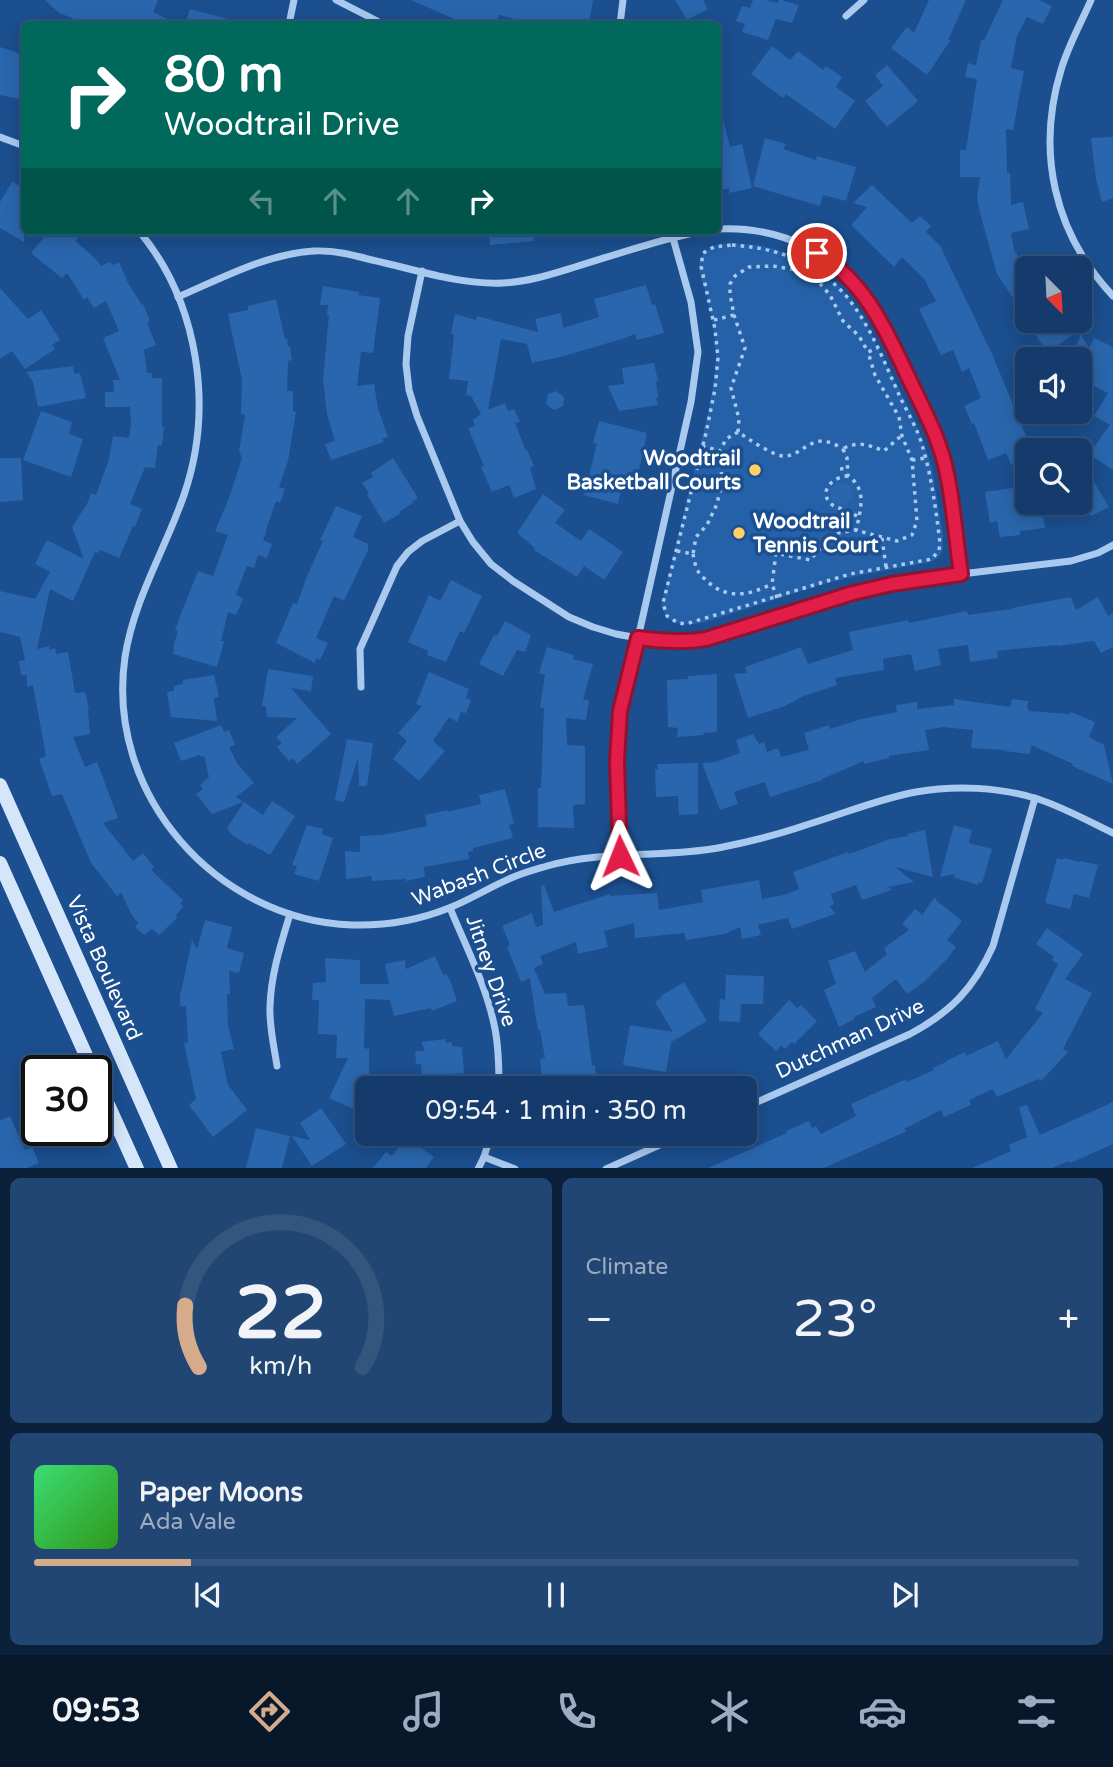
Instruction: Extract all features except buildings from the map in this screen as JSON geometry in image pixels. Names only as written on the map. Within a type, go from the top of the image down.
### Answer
[{"type":"main road","name":"Vista Boulevard","points":[[0,785],[171,1168]]},
{"type":"main road","points":[[0,863],[86,1055]]},
{"type":"main road","points":[[112,1113],[137,1168]]},
{"type":"street","points":[[290,21],[294,0]]},
{"type":"street","points":[[336,0],[377,21]]},
{"type":"street","points":[[620,21],[623,0]]},
{"type":"street","points":[[846,16],[864,0]]},
{"type":"street","points":[[1091,0],[1062,66],[1053,98],[1051,163],[1056,194],[1066,225],[1079,252],[1113,296]]},
{"type":"street","points":[[0,137],[21,145]]},
{"type":"street","points":[[721,229],[757,231],[806,246],[839,267],[867,299],[937,437],[947,473],[961,574]]},
{"type":"street","name":"Wabash Circle","points":[[142,235],[164,267],[188,323],[196,359],[198,429],[193,464],[183,496],[131,628],[123,695],[127,729],[134,759],[162,816],[180,841],[230,886],[290,914],[320,921],[354,925],[391,923],[450,908],[516,876],[552,864],[585,858],[666,855],[715,848],[751,841],[890,798],[921,791],[955,788],[990,790],[1035,798],[1077,814],[1113,833]]},
{"type":"street","points":[[178,297],[265,260],[316,251],[344,253],[481,283],[505,283],[533,279],[669,235]]},
{"type":"street","points":[[620,856],[617,761],[620,711],[691,402],[698,352],[691,302],[672,235]]},
{"type":"street","points":[[422,271],[408,337],[406,364],[409,390],[460,521],[491,564],[569,617],[603,630],[638,638],[691,642],[853,593],[892,584],[1071,561],[1112,549]]},
{"type":"street","points":[[361,687],[360,649],[397,566],[408,552],[422,541],[460,521]]},
{"type":"street","name":"Dutchman Drive","points":[[757,1102],[931,1023],[950,1009],[969,989],[984,967],[993,946],[1035,798]]},
{"type":"street","name":"Jitney Drive","points":[[450,908],[486,995],[495,1029],[499,1076]]},
{"type":"street","points":[[277,1066],[270,1006],[273,975],[290,914]]},
{"type":"street","points":[[478,1168],[487,1146]]},
{"type":"street","points":[[606,1168],[656,1146]]},
{"type":"street","points":[[484,1157],[515,1168]]},
{"type":"path","points":[[732,245],[763,248],[802,261],[830,279],[843,292],[859,312],[877,348],[923,446],[940,543],[939,550],[932,559],[850,574],[686,624],[678,623],[667,616],[663,603],[715,389],[718,358],[714,320],[701,267],[703,253],[714,247],[732,245]]},
{"type":"path","points":[[738,432],[739,419],[732,388],[745,348],[734,315],[730,284],[735,276],[749,267],[773,266],[796,270],[816,279],[830,295],[843,321],[859,336],[868,352],[875,375],[899,417],[912,460],[917,521],[912,535],[897,541],[856,531],[838,533],[810,560],[762,548]]},
{"type":"path","points":[[714,320],[734,315]]},
{"type":"path","points":[[868,352],[877,348]]},
{"type":"path","points":[[738,432],[776,454],[786,456],[811,443],[825,440],[843,449],[847,458],[848,476]]},
{"type":"path","points":[[738,432],[726,439],[720,451],[722,482],[717,504],[707,525],[696,537],[693,554],[698,572],[711,586],[722,592],[756,592],[772,584]]},
{"type":"path","points":[[843,449],[853,444],[863,444],[884,452],[903,435]]},
{"type":"path","points":[[702,446],[720,451]]},
{"type":"path","points":[[912,460],[925,458]]},
{"type":"path","points":[[840,469],[848,468]]},
{"type":"path","points":[[856,531],[859,518],[862,505],[856,481],[848,476],[832,481],[826,495],[828,502],[851,511],[859,518]]},
{"type":"path","points":[[882,538],[886,568]]},
{"type":"path","points":[[676,551],[693,554]]},
{"type":"path","points":[[776,553],[772,584],[777,598]]},
{"type":"shaded area","points":[[731,243],[775,249],[812,265],[843,290],[862,315],[915,421],[931,463],[943,534],[943,550],[939,557],[931,562],[823,584],[703,623],[678,624],[669,618],[661,606],[709,409],[715,368],[713,326],[699,264],[702,255],[709,249]]},
{"type":"place","name":"Woodtrail Basketball Courts","points":[[755,470]]},
{"type":"place","name":"Woodtrail Tennis Court","points":[[739,533]]},
{"type":"route","points":[[620,856],[617,761],[620,711],[638,638],[691,642],[735,631],[853,593],[892,584],[961,574],[947,473],[937,437],[875,311],[848,276],[817,253]]}]
